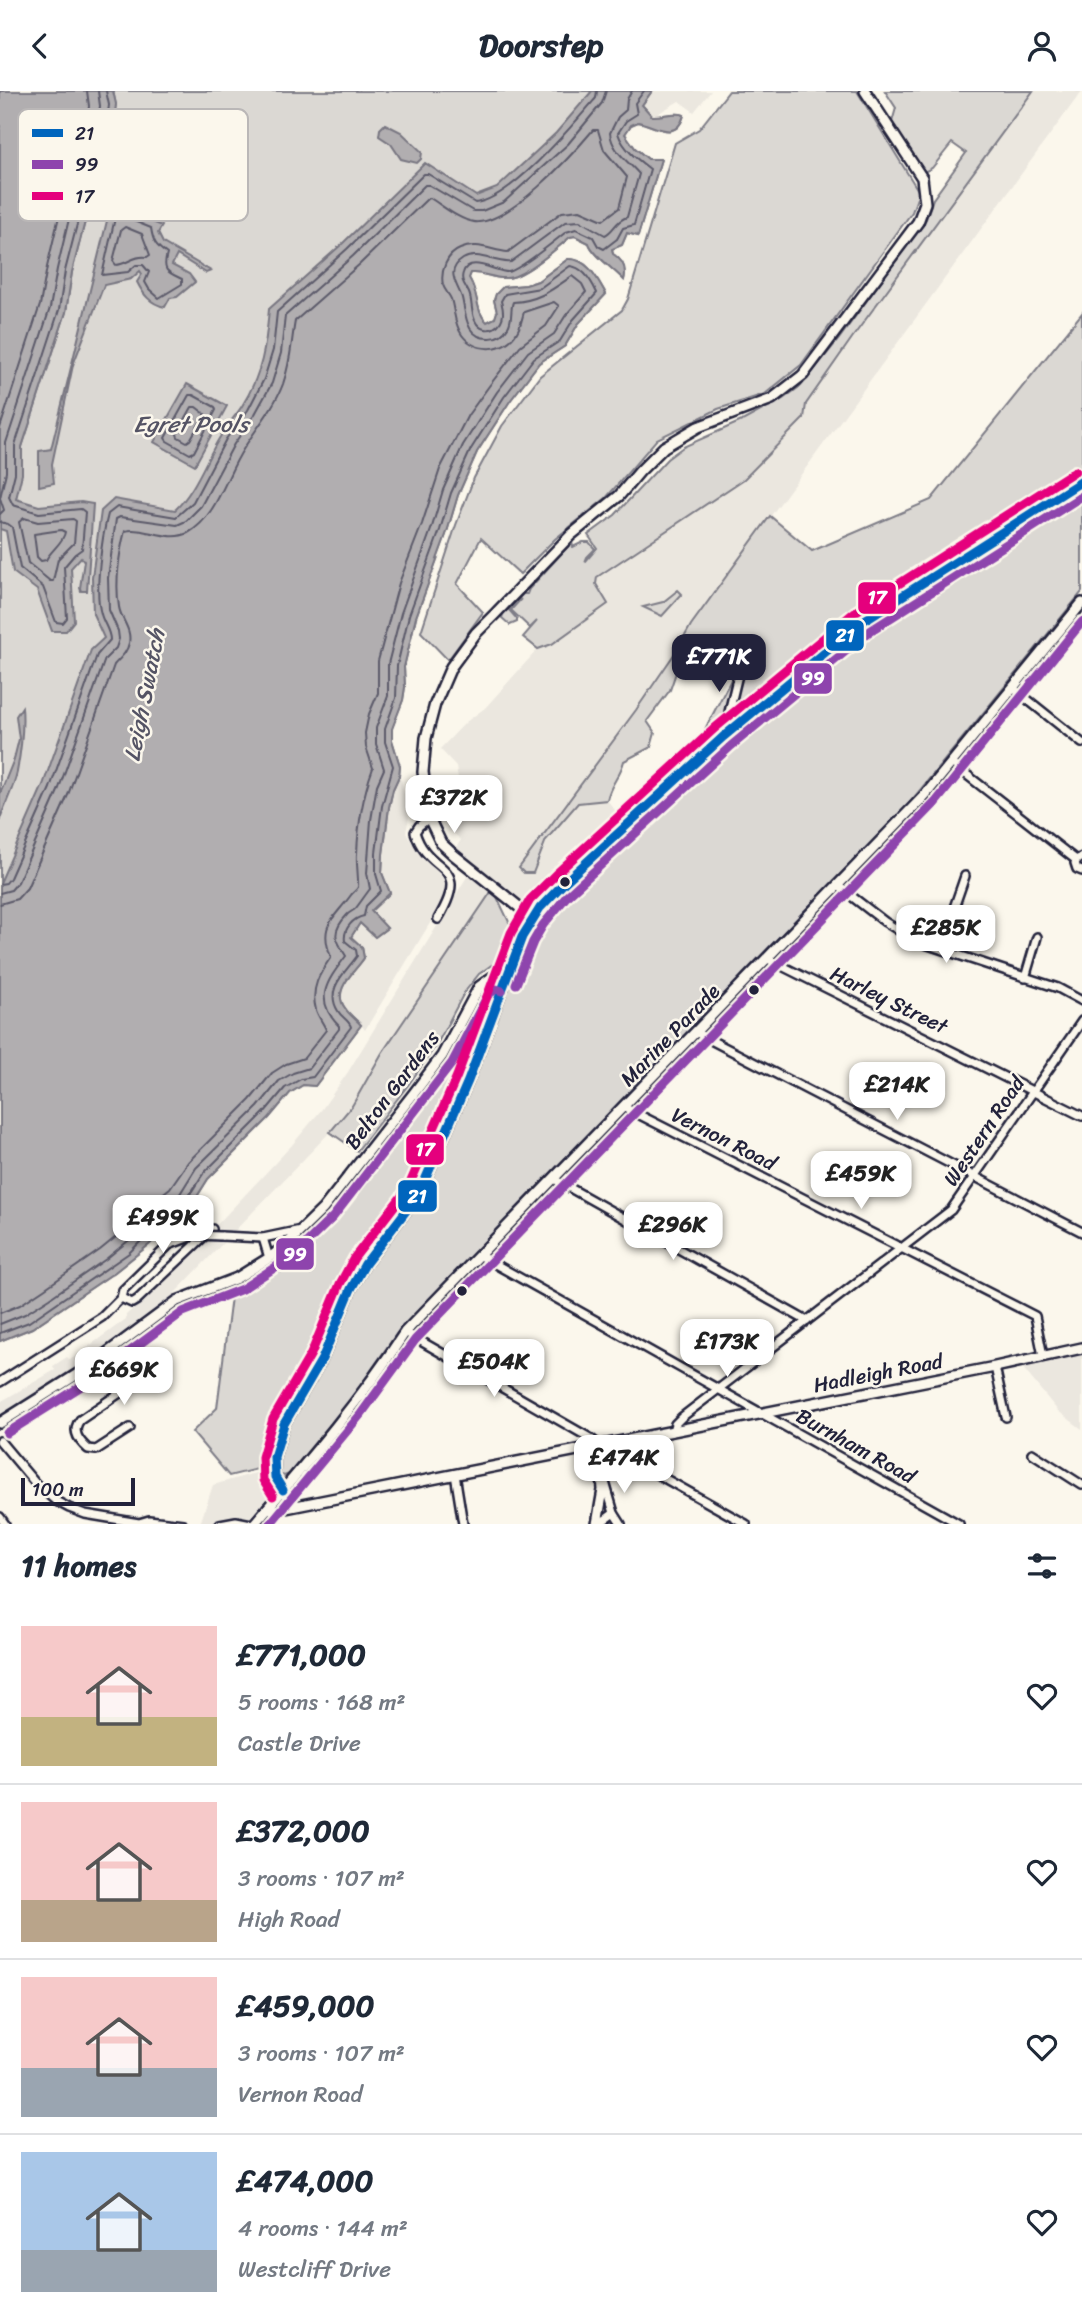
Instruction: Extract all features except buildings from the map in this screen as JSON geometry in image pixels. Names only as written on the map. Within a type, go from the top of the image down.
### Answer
[{"type":"street","points":[[533,918],[441,843],[429,818],[423,772],[426,738],[443,682],[467,644],[571,535],[619,496],[664,447],[698,427],[772,399],[814,364],[918,222],[925,203],[922,178],[865,91]]},
{"type":"street","points":[[283,1490],[275,1477],[274,1457],[284,1424],[322,1359],[341,1309],[360,1273],[419,1193],[468,1081],[522,937],[533,918],[558,888],[723,737],[863,621],[1082,481]]},
{"type":"street","name":"Marine Parade","points":[[253,1524],[362,1396],[405,1332],[697,1033],[953,764],[1082,603]]},
{"type":"street","points":[[723,737],[742,658]]},
{"type":"street","points":[[1013,688],[1082,743]]},
{"type":"street","points":[[953,764],[1079,859],[1076,867],[1082,871]]},
{"type":"street","points":[[429,818],[415,832],[418,841],[451,879],[452,890],[438,919]]},
{"type":"street","points":[[940,948],[965,876]]},
{"type":"street","points":[[838,885],[898,931],[916,940],[1058,989],[1082,1001]]},
{"type":"street","points":[[1025,978],[1037,937]]},
{"type":"street","name":"Harley Street","points":[[768,959],[1082,1116]]},
{"type":"street","name":"Belton Gardens","points":[[302,1230],[333,1197],[437,1063],[479,988],[494,976],[505,979]]},
{"type":"street","name":"Western Road","points":[[673,1431],[675,1424],[682,1417],[951,1210],[1082,1021]]},
{"type":"street","points":[[697,1033],[1082,1232]]},
{"type":"street","name":"Vernon Road","points":[[624,1107],[1035,1316],[1043,1356]]},
{"type":"street","points":[[554,1179],[807,1321]]},
{"type":"street","points":[[122,1294],[132,1303],[137,1300],[212,1229]]},
{"type":"street","points":[[0,1382],[102,1317],[135,1278],[169,1245],[195,1235],[261,1238],[302,1230]]},
{"type":"street","points":[[0,1423],[113,1349],[177,1301],[237,1278],[269,1258],[302,1230]]},
{"type":"street","points":[[261,1238],[269,1258]]},
{"type":"street","name":"Burnham Road","points":[[479,1255],[959,1524]]},
{"type":"street","points":[[405,1332],[746,1524]]},
{"type":"street","name":"Hadleigh Road","points":[[268,1508],[276,1510],[1082,1348]]},
{"type":"street","points":[[113,1349],[129,1372],[130,1384],[80,1420],[76,1434],[85,1447],[96,1450],[130,1428]]},
{"type":"street","points":[[995,1367],[1006,1417]]},
{"type":"street","points":[[0,1441],[21,1469],[56,1501],[85,1514],[138,1523],[156,1520],[183,1524]]},
{"type":"street","points":[[598,1524],[604,1479],[602,1445]]},
{"type":"street","points":[[1031,1453],[1082,1485]]},
{"type":"street","points":[[455,1474],[463,1524]]},
{"type":"street","points":[[604,1479],[614,1513],[621,1524]]},
{"type":"street","points":[[598,1524],[614,1513]]},
{"type":"street","points":[[0,1517],[5,1524]]},
{"type":"street","points":[[220,1524],[236,1521],[253,1524]]},
{"type":"shaded area","points":[[0,91],[11,471],[22,473],[22,447],[66,312],[72,272],[85,221],[248,221],[248,109],[115,109],[113,91],[652,91],[642,105],[652,116],[684,115],[676,128],[670,130],[638,122],[631,125],[625,134],[635,148],[648,159],[661,159],[638,236],[627,233],[622,245],[612,249],[623,265],[624,280],[599,257],[589,243],[575,236],[520,274],[504,278],[471,273],[469,278],[483,318],[487,322],[495,318],[497,312],[494,300],[503,287],[538,281],[568,259],[587,266],[606,294],[578,324],[565,346],[539,363],[477,452],[458,495],[416,617],[404,667],[403,700],[391,730],[400,766],[389,807],[383,854],[382,873],[390,893],[371,911],[387,928],[375,937],[360,923],[351,937],[362,947],[364,958],[346,981],[341,995],[341,1001],[347,1010],[361,1025],[315,1086],[303,1085],[290,1093],[208,1179],[188,1211],[178,1214],[150,1244],[115,1272],[32,1328],[0,1341]]},
{"type":"shaded area","points":[[652,91],[711,91],[694,112],[679,101],[652,117],[642,105]]},
{"type":"shaded area","points":[[729,91],[857,91],[919,192],[912,212],[801,365],[765,394],[718,409],[657,439],[606,498],[555,539],[520,574],[481,538],[457,584],[483,612],[448,660],[421,632],[474,478],[502,426],[540,376],[622,310],[628,299],[675,143],[699,129]]},
{"type":"shaded area","points":[[885,91],[1033,91],[852,338],[806,404],[804,418],[744,479],[597,577],[596,584],[608,604],[552,644],[538,649],[523,637],[537,621],[530,628],[511,610],[521,599],[509,610],[517,622],[510,625],[502,618],[503,614],[523,594],[527,594],[572,542],[573,547],[589,542],[595,549],[585,562],[597,548],[588,535],[615,515],[667,459],[683,447],[783,399],[802,385],[839,339],[926,219],[933,199],[966,153],[952,143],[932,168],[924,172],[892,122],[896,108]]},
{"type":"shaded area","points":[[1033,91],[1082,91],[691,625],[636,710],[519,868],[533,873],[546,840],[579,803],[607,800],[622,819],[532,910],[453,852],[461,840],[447,827],[448,822],[443,819],[451,809],[445,804],[448,800],[444,797],[458,778],[456,766],[440,749],[466,722],[485,708],[538,649],[552,644],[608,604],[596,584],[597,577],[744,479],[806,404]]},
{"type":"shaded area","points":[[1082,313],[1082,592],[907,806],[397,1333],[347,1405],[292,1473],[284,1476],[265,1467],[229,1476],[192,1432],[217,1408],[232,1289],[304,1236],[355,1177],[545,914],[571,883],[675,786],[735,672],[729,668],[702,670],[688,666],[687,656],[681,658],[670,690],[647,721],[655,733],[651,747],[624,761],[607,800],[578,803],[546,840],[533,873],[524,873],[519,868],[636,710],[691,625],[770,516],[812,551],[931,500]]},
{"type":"shaded area","points":[[678,590],[682,594],[662,616],[643,607],[663,602]]},
{"type":"shaded area","points":[[398,779],[401,779],[409,818],[406,832],[444,880],[447,889],[444,900],[365,1030],[345,1009],[340,995],[344,983],[360,963],[362,947],[351,937],[371,911],[385,882],[382,873],[386,822],[393,789]]},
{"type":"shaded area","points":[[468,875],[491,892],[382,1053],[352,1106],[330,1132],[174,1294],[107,1349],[0,1419],[0,1402],[55,1370],[53,1366],[67,1357],[70,1360],[126,1319],[126,1315],[164,1281],[292,1145],[348,1072]]},
{"type":"shaded area","points":[[491,892],[497,897],[511,926],[504,956],[479,974],[464,993],[437,1044],[357,1151],[330,1132],[352,1106],[382,1053]]},
{"type":"shaded area","points":[[1082,1353],[1082,1429],[1058,1411],[1022,1367]]},
{"type":"shaded area","points":[[266,1470],[271,1493],[244,1524],[200,1524],[213,1485]]},
{"type":"water","points":[[0,91],[113,91],[115,109],[18,109],[18,221],[85,221],[72,272],[66,312],[22,447],[22,474],[16,499],[39,506],[81,502],[93,504],[87,591],[81,591],[80,588],[84,561],[81,557],[71,568],[74,621],[66,631],[52,631],[37,590],[13,572],[6,531],[0,529]]},
{"type":"water","name":"Leigh Swatch","points":[[592,91],[652,91],[642,105],[652,116],[684,115],[676,128],[670,130],[638,122],[631,125],[625,134],[635,148],[648,159],[661,159],[638,236],[627,233],[622,245],[612,249],[623,265],[624,280],[599,257],[589,243],[575,236],[520,274],[504,278],[471,273],[469,278],[483,318],[487,322],[495,318],[497,312],[494,300],[503,287],[538,281],[568,259],[587,266],[606,294],[578,324],[565,346],[539,363],[477,452],[458,495],[416,617],[404,667],[403,700],[392,729],[392,740],[400,766],[389,807],[383,854],[382,873],[390,893],[371,911],[387,928],[375,937],[360,923],[351,937],[362,947],[364,958],[346,981],[341,995],[341,1001],[347,1010],[361,1025],[315,1086],[303,1085],[290,1093],[208,1179],[188,1211],[178,1214],[150,1244],[115,1272],[32,1328],[0,1341],[0,883],[43,785],[91,650],[104,638],[93,614],[92,577],[101,511],[114,499],[175,510],[195,484],[220,437],[249,394],[259,371],[269,309],[342,244],[425,163],[476,196],[497,188],[556,133]]},
{"type":"water","points":[[385,124],[401,132],[422,152],[417,163],[401,159],[391,144],[379,136],[380,129]]},
{"type":"water","points":[[107,221],[150,221],[162,226],[158,233],[163,243],[211,271],[206,273],[177,255],[172,265],[189,274],[195,282],[177,297],[170,298],[165,307],[151,301],[142,291],[137,282],[142,274],[140,271],[131,279],[104,285],[73,365],[52,464],[54,483],[39,486],[39,451],[51,449]]},
{"type":"water","name":"Egret Pools","points":[[187,384],[227,406],[195,465],[154,442]]},
{"type":"water","points":[[22,707],[22,740],[17,772],[0,819],[0,794],[14,759],[19,739],[16,716]]},
{"type":"transit line","name":"17","points":[[273,1496],[263,1480],[262,1457],[273,1419],[311,1354],[340,1284],[354,1258],[408,1188],[457,1076],[511,933],[530,900],[715,728],[855,612],[1075,471]]},
{"type":"transit line","name":"21","points":[[283,1490],[275,1477],[274,1457],[284,1424],[322,1359],[351,1289],[365,1264],[419,1194],[468,1081],[522,937],[540,908],[723,737],[863,621],[1082,481]]},
{"type":"transit line","name":"99","points":[[516,984],[533,942],[567,896],[731,746],[870,631],[1082,496]]},
{"type":"transit line","name":"99","points":[[270,1524],[361,1414],[415,1340],[935,803],[1082,622]]},
{"type":"transit line","name":"99","points":[[7,1433],[91,1380],[183,1312],[242,1289],[294,1255],[333,1217],[452,1063],[488,995],[496,989],[502,991]]}]
